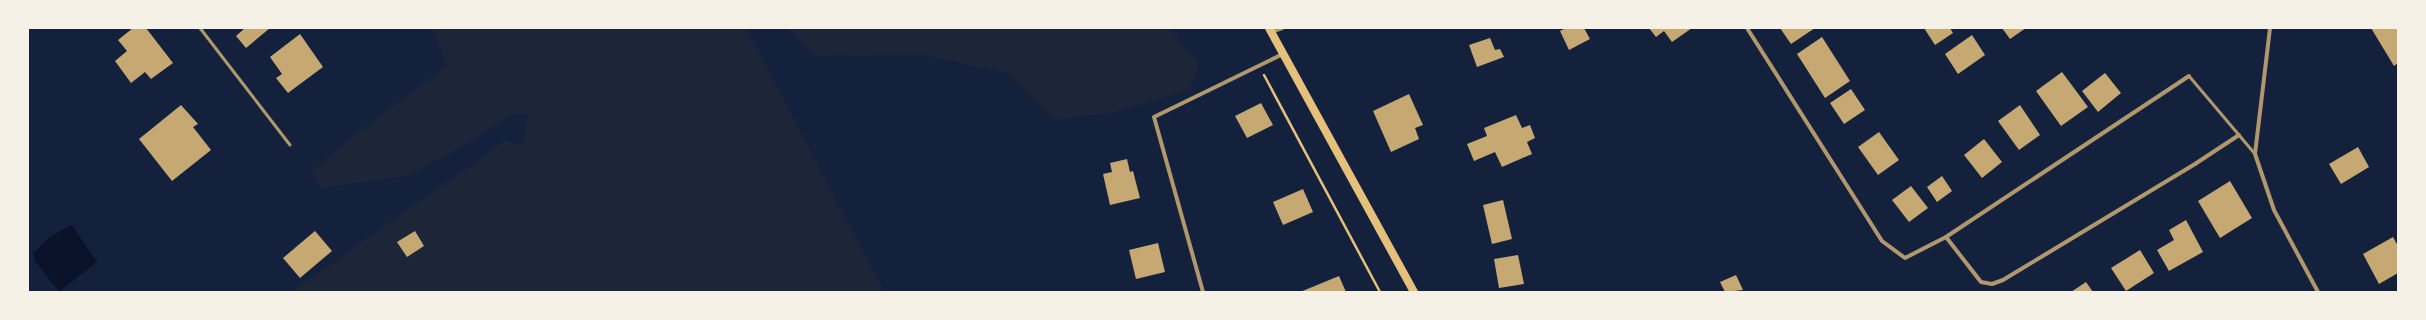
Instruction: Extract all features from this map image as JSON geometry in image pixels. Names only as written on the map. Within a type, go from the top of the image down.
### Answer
[{"type":"main road","points":[[1270,30],[1414,292]]},
{"type":"street","points":[[1270,30],[1282,28]]},
{"type":"street","points":[[1747,28],[1882,241],[1905,258],[1946,237],[2189,76]]},
{"type":"street","points":[[2270,28],[2255,154],[2274,210],[2318,292]]},
{"type":"street","points":[[1203,292],[1154,117],[1283,54]]},
{"type":"street","points":[[1946,237],[1981,282],[1992,284],[2004,280],[2195,164],[2239,135]]},
{"type":"lane","points":[[200,28],[290,145]]},
{"type":"lane","points":[[2189,76],[2255,154]]},
{"type":"path","points":[[1259,66],[1380,292]]},
{"type":"shaded area","points":[[432,28],[746,28],[884,292],[291,292],[505,141],[522,145],[529,114],[511,114],[476,138],[412,175],[321,188],[311,172],[352,137],[447,65]]},
{"type":"shaded area","points":[[788,28],[1169,28],[1200,64],[1188,90],[1116,112],[1053,120],[1006,73],[923,55],[813,56]]},
{"type":"shaded area","points":[[72,225],[97,262],[59,292],[35,261],[33,253],[52,235]]},
{"type":"building","points":[[133,28],[146,28],[173,63],[151,79],[145,72],[131,83],[115,61],[127,51],[118,40]]},
{"type":"building","points":[[245,28],[270,28],[246,48],[236,36]]},
{"type":"building","points":[[1566,28],[1584,28],[1590,39],[1569,50],[1560,31]]},
{"type":"building","points":[[1649,28],[1692,28],[1672,42],[1664,31],[1656,37]]},
{"type":"building","points":[[1780,28],[1815,28],[1791,44]]},
{"type":"building","points":[[1924,28],[1950,28],[1953,33],[1935,45]]},
{"type":"building","points":[[2002,28],[2026,28],[2010,39]]},
{"type":"building","points":[[2371,28],[2398,28],[2398,63],[2394,66]]},
{"type":"building","points":[[300,34],[323,67],[288,93],[276,78],[282,74],[270,57]]},
{"type":"building","points":[[1972,35],[1985,55],[1958,74],[1945,54]]},
{"type":"building","points":[[1822,37],[1850,81],[1825,98],[1797,54]]},
{"type":"building","points":[[1490,38],[1495,50],[1500,49],[1504,57],[1477,67],[1469,45]]},
{"type":"building","points":[[2062,72],[2088,107],[2061,126],[2036,91]]},
{"type":"building","points":[[2105,73],[2121,93],[2098,112],[2082,91]]},
{"type":"building","points":[[1851,89],[1865,110],[1844,124],[1830,103]]},
{"type":"building","points":[[1409,94],[1423,125],[1415,128],[1419,139],[1391,152],[1373,111]]},
{"type":"building","points":[[1261,103],[1273,125],[1247,138],[1235,116]]},
{"type":"building","points":[[181,105],[198,124],[193,127],[211,150],[172,181],[139,139]]},
{"type":"building","points":[[2020,105],[2040,135],[2019,150],[1998,121]]},
{"type":"building","points":[[1516,115],[1522,128],[1530,125],[1535,138],[1527,142],[1532,154],[1502,167],[1495,152],[1474,161],[1467,144],[1487,136],[1484,128]]},
{"type":"building","points":[[1879,132],[1899,160],[1878,175],[1858,147]]},
{"type":"building","points":[[1984,139],[2002,162],[1982,178],[1964,155]]},
{"type":"building","points":[[2358,147],[2369,167],[2341,184],[2329,164]]},
{"type":"building","points":[[1127,159],[1130,172],[1133,171],[1140,198],[1110,205],[1103,174],[1112,172],[1110,163]]},
{"type":"building","points":[[1942,176],[1952,191],[1937,202],[1927,187]]},
{"type":"building","points":[[2230,181],[2252,218],[2220,238],[2198,201]]},
{"type":"building","points":[[1911,186],[1928,208],[1909,222],[1892,200]]},
{"type":"building","points":[[1303,189],[1313,212],[1283,225],[1273,202]]},
{"type":"building","points":[[1503,200],[1512,239],[1492,244],[1483,205]]},
{"type":"building","points":[[2186,220],[2203,252],[2169,271],[2157,250],[2174,240],[2169,230]]},
{"type":"building","points":[[315,231],[332,251],[300,278],[283,258]]},
{"type":"building","points":[[415,231],[424,246],[407,257],[397,242]]},
{"type":"building","points":[[2393,237],[2398,246],[2398,273],[2379,284],[2363,254]]},
{"type":"building","points":[[1158,243],[1165,272],[1136,279],[1129,250]]},
{"type":"building","points":[[2140,250],[2154,273],[2126,291],[2111,268]]},
{"type":"building","points":[[1518,255],[1524,284],[1499,288],[1494,259]]},
{"type":"building","points":[[1736,275],[1743,290],[1725,292],[1720,282]]},
{"type":"building","points":[[1339,276],[1346,292],[1300,292]]},
{"type":"building","points":[[2086,282],[2093,292],[2071,292]]}]
